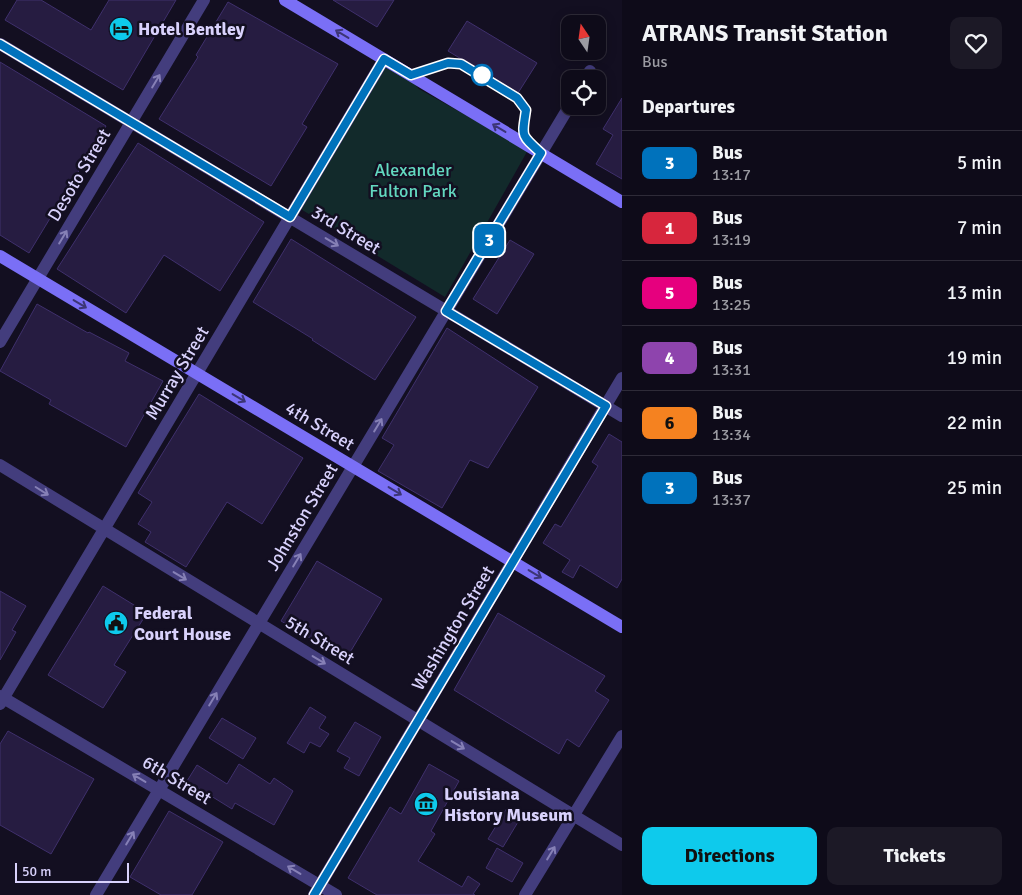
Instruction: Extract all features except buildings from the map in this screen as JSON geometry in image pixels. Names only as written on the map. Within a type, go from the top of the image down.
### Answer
[{"type":"main road","points":[[285,0],[622,202]]},
{"type":"main road","name":"4th Street","points":[[0,256],[622,627]]},
{"type":"street","name":"Desoto Street","points":[[0,342],[204,0]]},
{"type":"street","name":"3rd Street","points":[[0,44],[622,416]]},
{"type":"street","name":"Murray Street","points":[[1,699],[384,59]]},
{"type":"street","name":"Johnston Street","points":[[96,895],[564,115]]},
{"type":"street","name":"Washington Street","points":[[317,890],[622,378]]},
{"type":"street","name":"5th Street","points":[[0,465],[622,845]]},
{"type":"street","name":"6th Street","points":[[1,699],[159,790],[317,890],[336,895]]},
{"type":"street","points":[[526,895],[622,736]]},
{"type":"green space","name":"Alexander Fulton Park","points":[[385,62],[407,76],[419,89],[528,150],[445,297],[299,208]]},
{"type":"bus line","name":"3","points":[[0,44],[290,217],[384,59],[411,75],[448,63],[461,64],[517,98],[526,110],[522,130],[527,140],[541,153],[446,311],[606,406],[314,895]]},
{"type":"place","name":"Hotel Bentley","points":[[121,29]]},
{"type":"place","name":"Federal Court House","points":[[116,623]]},
{"type":"place","name":"Louisiana History Museum","points":[[426,804]]}]
